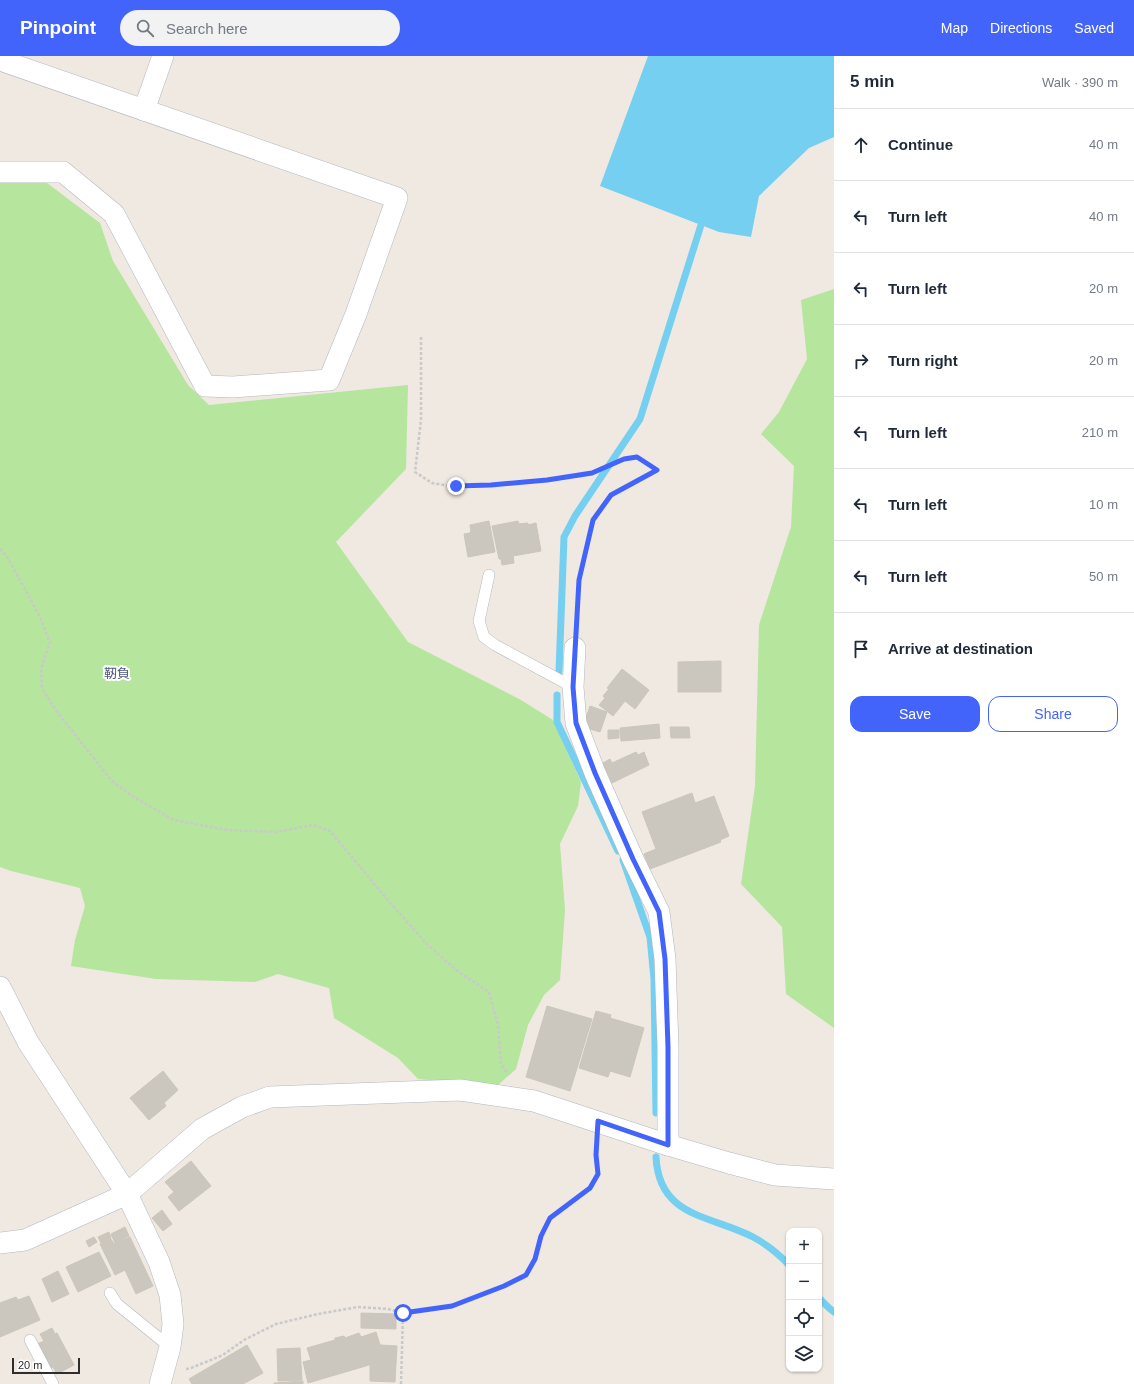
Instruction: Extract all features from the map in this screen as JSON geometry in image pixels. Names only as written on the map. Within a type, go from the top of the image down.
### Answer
[{"type":"street","points":[[144,110],[163,56]]},
{"type":"street","points":[[0,60],[397,198],[356,314],[329,380],[233,387],[205,386],[114,214],[63,172],[0,172]]},
{"type":"street","points":[[575,648],[573,687],[576,723],[598,780],[633,859],[659,912],[665,959],[668,1047],[668,1145]]},
{"type":"street","points":[[0,987],[28,1042],[127,1194],[159,1262],[170,1295],[174,1324],[162,1377]]},
{"type":"street","points":[[0,1243],[25,1240],[127,1194],[202,1129],[242,1107],[270,1097],[460,1090],[534,1101],[668,1145],[729,1163],[775,1174],[834,1179]]},
{"type":"lane","points":[[489,575],[479,621],[484,637],[495,645],[573,687]]},
{"type":"lane","points":[[110,1292],[117,1304],[170,1347]]},
{"type":"lane","points":[[30,1340],[53,1384]]},
{"type":"path","points":[[421,337],[421,420],[415,472],[432,484],[456,486],[491,485],[547,480],[592,473],[624,459],[637,457],[657,470],[611,495],[593,520],[579,580],[575,648]]},
{"type":"path","points":[[0,549],[8,558],[40,617],[50,643],[41,670],[42,689],[112,781],[132,796],[174,820],[227,830],[276,832],[313,825],[330,831],[426,943],[456,970],[489,992],[498,1025],[501,1064],[526,1100]]},
{"type":"path","points":[[162,1377],[191,1368],[223,1354],[244,1340],[276,1324],[318,1314],[358,1307],[388,1309],[403,1313],[452,1306],[504,1286],[526,1275],[535,1259],[541,1236],[550,1218],[590,1188],[598,1174],[596,1155],[598,1121]]},
{"type":"path","points":[[401,1384],[403,1313]]},
{"type":"green space","points":[[0,179],[47,183],[100,223],[113,261],[188,385],[209,405],[408,385],[406,469],[336,542],[408,642],[521,700],[553,720],[581,782],[578,806],[560,844],[565,910],[560,980],[544,995],[528,1025],[516,1069],[497,1086],[418,1079],[398,1058],[334,1018],[329,988],[278,974],[255,982],[156,979],[71,966],[75,940],[85,906],[80,888],[0,867]]},
{"type":"green space","points":[[834,289],[834,1028],[786,994],[782,927],[741,884],[755,786],[759,625],[791,527],[794,466],[761,434],[779,412],[807,359],[801,300]]},
{"type":"water","points":[[648,56],[834,56],[834,137],[809,148],[759,196],[751,237],[719,232],[600,186]]},
{"type":"building","points":[[489,521],[495,552],[468,557],[464,534],[471,532],[470,525]]},
{"type":"building","points":[[518,521],[519,524],[528,523],[528,525],[536,523],[541,551],[513,556],[514,563],[502,565],[501,559],[499,559],[492,526]]},
{"type":"building","points":[[721,661],[721,692],[678,692],[678,662]]},
{"type":"building","points":[[622,669],[649,690],[635,709],[625,701],[613,716],[599,705],[605,698],[603,696],[609,689],[607,688]]},
{"type":"building","points":[[590,706],[607,712],[600,732],[583,727]]},
{"type":"building","points":[[659,724],[660,738],[621,741],[620,728]]},
{"type":"building","points":[[670,727],[689,727],[690,738],[671,738]]},
{"type":"building","points":[[608,730],[619,730],[619,738],[608,739]]},
{"type":"building","points":[[636,752],[638,755],[644,752],[649,765],[612,783],[603,763],[610,759],[612,763]]},
{"type":"building","points":[[692,793],[695,803],[714,796],[729,836],[720,840],[721,842],[650,869],[644,854],[656,849],[642,812]]},
{"type":"building","points":[[547,1006],[592,1019],[570,1091],[526,1077]]},
{"type":"building","points":[[596,1011],[611,1015],[610,1018],[644,1028],[630,1077],[610,1071],[608,1077],[579,1068]]},
{"type":"building","points":[[163,1071],[178,1090],[164,1103],[166,1106],[149,1120],[130,1098]]},
{"type":"building","points":[[191,1161],[211,1186],[179,1211],[168,1197],[174,1192],[165,1182]]},
{"type":"building","points":[[162,1210],[172,1224],[163,1231],[152,1218]]},
{"type":"building","points":[[125,1227],[129,1236],[115,1243],[111,1234]]},
{"type":"building","points":[[109,1232],[111,1238],[101,1243],[98,1237]]},
{"type":"building","points":[[94,1237],[97,1242],[89,1247],[86,1241]]},
{"type":"building","points":[[130,1237],[153,1286],[136,1294],[125,1270],[115,1275],[100,1244],[111,1239],[114,1244]]},
{"type":"building","points":[[99,1252],[111,1276],[78,1292],[66,1267]]},
{"type":"building","points":[[58,1271],[69,1294],[52,1302],[42,1279]]},
{"type":"building","points":[[29,1296],[40,1320],[0,1337],[0,1303],[16,1297],[18,1300]]},
{"type":"building","points":[[361,1313],[396,1314],[396,1329],[361,1328]]},
{"type":"building","points":[[52,1328],[55,1334],[57,1333],[74,1365],[57,1374],[53,1367],[50,1368],[37,1344],[44,1341],[40,1334]]},
{"type":"building","points":[[376,1332],[380,1345],[397,1346],[395,1382],[370,1381],[370,1364],[308,1383],[303,1362],[311,1360],[307,1348],[335,1340],[335,1338],[344,1336],[345,1338],[359,1333],[361,1337]]},
{"type":"building","points":[[247,1345],[263,1373],[243,1384],[192,1384],[189,1379]]},
{"type":"building","points":[[300,1348],[302,1380],[278,1381],[277,1349]]},
{"type":"building","points":[[303,1381],[303,1384],[274,1384],[274,1383]]},
{"type":"waterway","points":[[559,672],[564,537],[575,516],[640,419],[701,225]]},
{"type":"waterway","points":[[557,695],[557,722],[618,851]]},
{"type":"waterway","points":[[623,860],[650,937],[654,979],[656,1113]]},
{"type":"waterway","points":[[656,1157],[659,1177],[667,1192],[677,1203],[690,1212],[753,1237],[763,1243],[788,1264]]},
{"type":"waterway","points":[[821,1300],[834,1312]]},
{"type":"district","name":"靭負","points":[[117,673]]},
{"type":"route","points":[[403,1313],[452,1306],[504,1286],[526,1275],[535,1259],[541,1236],[550,1218],[590,1188],[598,1174],[596,1155],[598,1121],[668,1145],[668,1047],[665,959],[659,912],[633,859],[595,773],[576,723],[573,687],[579,580],[593,520],[611,495],[657,470],[637,457],[624,459],[592,473],[547,480],[491,485],[456,486]]}]
